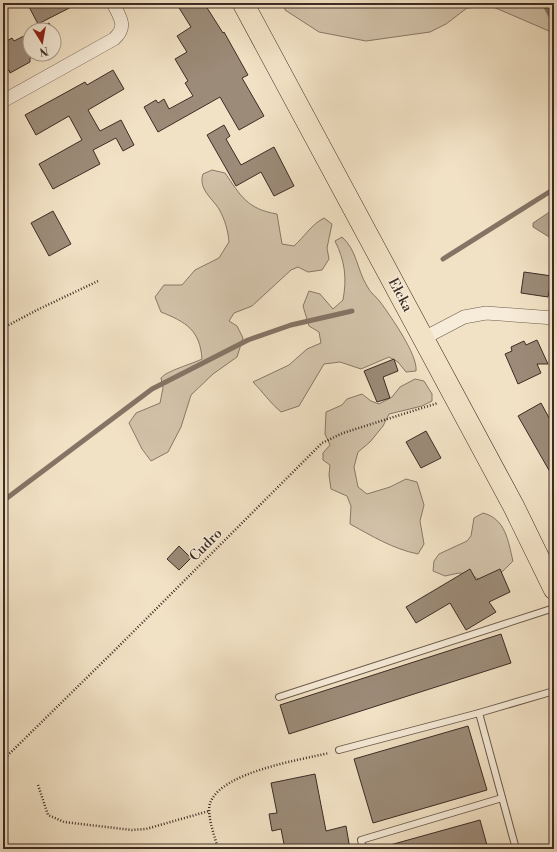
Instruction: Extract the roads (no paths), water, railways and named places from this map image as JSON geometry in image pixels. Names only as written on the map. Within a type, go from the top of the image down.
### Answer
[{"type":"main road","name":"Ełcka","points":[[243,3],[455,395],[514,507],[554,589]]},
{"type":"street","points":[[3,101],[114,40],[122,33],[122,20],[113,3]]},
{"type":"street","points":[[424,338],[464,317],[486,313],[554,318]]},
{"type":"lane","points":[[279,697],[554,608]]},
{"type":"lane","points":[[339,750],[479,713],[554,691]]},
{"type":"lane","points":[[479,713],[516,849]]},
{"type":"lane","points":[[363,849],[361,840],[502,798]]},
{"type":"waterway","points":[[544,3],[554,22]]},
{"type":"waterway","points":[[443,259],[554,189]]},
{"type":"waterway","points":[[3,501],[152,389],[248,340],[291,325],[352,311]]}]
